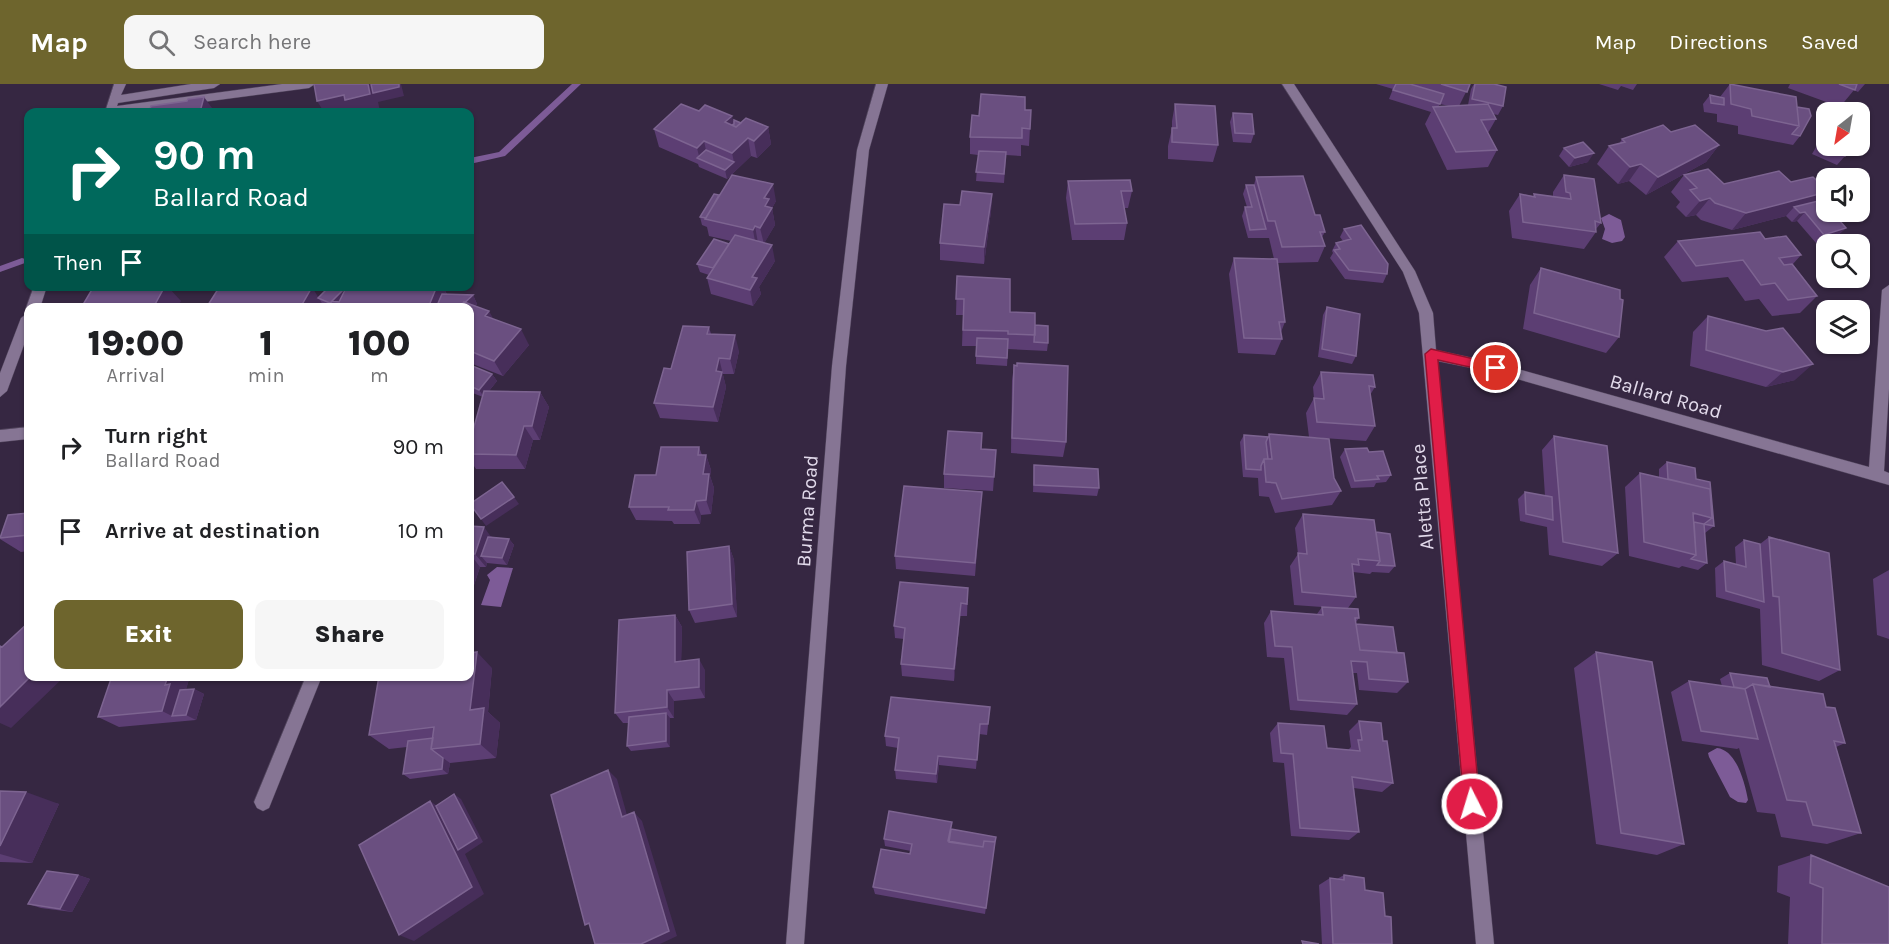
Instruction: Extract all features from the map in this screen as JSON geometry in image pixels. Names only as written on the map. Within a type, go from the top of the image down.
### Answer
[{"type":"street","points":[[111,108],[120,84]]},
{"type":"street","points":[[111,108],[214,84]]},
{"type":"street","points":[[111,108],[309,84]]},
{"type":"street","name":"Burma Road","points":[[795,944],[839,366],[863,150],[882,84]]},
{"type":"street","name":"Aletta Place","points":[[1288,84],[1409,271],[1426,313],[1485,944]]},
{"type":"street","points":[[1883,477],[1889,290]]},
{"type":"street","points":[[0,391],[24,328]]},
{"type":"street","name":"Ballard Road","points":[[1431,354],[1496,368],[1883,477]]},
{"type":"street","points":[[0,436],[24,433]]},
{"type":"street","points":[[263,802],[312,681]]},
{"type":"shaded area","points":[[1609,214],[1621,220],[1625,237],[1622,241],[1612,243],[1602,239],[1605,229],[1601,218]]},
{"type":"shaded area","points":[[497,567],[513,568],[501,607],[481,605],[490,580],[487,575]]},
{"type":"shaded area","points":[[1717,748],[1724,750],[1735,761],[1747,793],[1746,803],[1738,802],[1730,797],[1709,757],[1708,753]]},
{"type":"building","points":[[314,84],[368,84],[370,94],[345,100],[344,95],[317,101]]},
{"type":"building","points":[[371,84],[399,84],[399,87],[373,93]]},
{"type":"building","points":[[1396,84],[1410,84],[1444,94],[1440,104],[1393,90]]},
{"type":"building","points":[[1441,84],[1470,84],[1467,92]]},
{"type":"building","points":[[1475,84],[1494,84],[1506,87],[1503,106],[1472,99]]},
{"type":"building","points":[[1730,84],[1796,97],[1799,126],[1752,116],[1751,109],[1731,104]]},
{"type":"building","points":[[1839,84],[1857,84],[1855,90]]},
{"type":"building","points":[[981,94],[1025,97],[1025,110],[1031,110],[1030,129],[1022,128],[1022,138],[970,137],[972,115],[979,116]]},
{"type":"building","points":[[1710,95],[1724,98],[1724,105],[1711,103]]},
{"type":"building","points":[[204,97],[201,108],[150,108],[151,106]]},
{"type":"building","points":[[681,104],[699,111],[705,105],[732,116],[725,122],[736,127],[746,118],[768,127],[754,141],[748,138],[732,153],[704,141],[697,148],[654,129]]},
{"type":"building","points":[[1175,104],[1215,106],[1218,145],[1172,142],[1172,128],[1177,128]]},
{"type":"building","points":[[1488,104],[1496,119],[1481,120],[1497,150],[1456,152],[1433,107]]},
{"type":"building","points":[[1797,107],[1809,109],[1811,116],[1800,136],[1792,134],[1799,126]]},
{"type":"building","points":[[1233,113],[1252,114],[1254,134],[1235,133]]},
{"type":"building","points":[[734,120],[741,123],[736,127],[732,125]]},
{"type":"building","points":[[1663,125],[1671,132],[1695,125],[1719,145],[1658,177],[1641,164],[1630,167],[1609,146],[1625,142],[1622,139]]},
{"type":"building","points":[[1583,142],[1594,153],[1575,158],[1564,148]]},
{"type":"building","points":[[706,150],[734,162],[725,170],[697,158]]},
{"type":"building","points":[[979,151],[1006,152],[1004,174],[976,172]]},
{"type":"building","points":[[1708,169],[1724,184],[1779,171],[1791,182],[1813,177],[1816,180],[1816,195],[1746,213],[1715,203],[1710,198],[1700,201],[1690,190],[1697,188],[1684,175]]},
{"type":"building","points":[[732,175],[773,184],[764,198],[769,199],[765,206],[772,208],[760,228],[755,226],[753,230],[705,219]]},
{"type":"building","points":[[1564,175],[1594,179],[1601,223],[1595,221],[1596,232],[1523,222],[1520,194],[1571,199],[1570,193],[1566,192]]},
{"type":"building","points":[[1303,176],[1315,215],[1320,215],[1325,232],[1320,232],[1325,246],[1282,247],[1275,221],[1268,221],[1256,177]]},
{"type":"building","points":[[1130,180],[1132,191],[1121,191],[1127,223],[1075,224],[1068,181]]},
{"type":"building","points":[[1246,185],[1254,185],[1266,229],[1250,230],[1245,207],[1252,207]]},
{"type":"building","points":[[962,191],[992,194],[984,247],[940,243],[944,204],[960,205]]},
{"type":"building","points":[[714,194],[719,195],[706,218],[700,217]]},
{"type":"building","points":[[1816,202],[1816,222],[1841,222],[1846,228],[1823,234],[1805,212],[1800,213],[1794,207]]},
{"type":"building","points":[[1361,225],[1388,264],[1387,274],[1349,270],[1334,250],[1340,249],[1336,243],[1351,239],[1344,229]]},
{"type":"building","points":[[1760,232],[1765,239],[1786,236],[1801,255],[1779,258],[1784,265],[1792,264],[1817,296],[1788,300],[1775,283],[1761,285],[1743,260],[1696,266],[1678,241]]},
{"type":"building","points":[[735,235],[772,245],[752,277],[757,278],[750,290],[707,278]]},
{"type":"building","points":[[714,239],[729,244],[713,268],[697,264]]},
{"type":"building","points":[[1234,258],[1277,259],[1285,322],[1279,322],[1282,339],[1244,338]]},
{"type":"building","points":[[1541,268],[1620,290],[1620,299],[1623,300],[1619,337],[1534,313]]},
{"type":"building","points":[[957,276],[1010,279],[1010,312],[1035,313],[1035,335],[1008,334],[1008,331],[963,330],[964,299],[956,299]]},
{"type":"building","points":[[91,291],[162,291],[156,303],[84,303]]},
{"type":"building","points":[[217,291],[310,291],[303,303],[209,303]]},
{"type":"building","points":[[325,291],[342,291],[330,303],[318,298]]},
{"type":"building","points":[[344,291],[435,291],[430,303],[331,303],[332,301],[339,302]]},
{"type":"building","points":[[442,294],[473,295],[464,303],[438,303]]},
{"type":"building","points":[[474,306],[489,311],[485,316],[521,329],[494,361],[474,353]]},
{"type":"building","points":[[1327,307],[1360,314],[1356,356],[1322,349]]},
{"type":"building","points":[[1708,316],[1766,331],[1783,328],[1813,364],[1783,372],[1706,350]]},
{"type":"building","points":[[1035,325],[1048,326],[1048,343],[1034,342]]},
{"type":"building","points":[[683,326],[709,327],[707,334],[735,335],[730,359],[719,358],[716,371],[722,372],[713,407],[654,403],[664,368],[671,369]]},
{"type":"building","points":[[977,338],[1008,339],[1007,358],[976,356]]},
{"type":"building","points":[[1017,363],[1068,366],[1066,442],[1012,438],[1014,365],[1017,366]]},
{"type":"building","points":[[474,367],[492,374],[479,390],[474,388]]},
{"type":"building","points":[[1321,372],[1373,375],[1375,387],[1369,386],[1375,426],[1317,422],[1314,398],[1324,399]]},
{"type":"building","points":[[484,391],[540,392],[532,426],[524,426],[516,455],[474,454],[474,427]]},
{"type":"building","points":[[948,431],[982,433],[981,449],[996,450],[994,477],[944,474]]},
{"type":"building","points":[[1269,434],[1329,439],[1334,478],[1341,491],[1282,499],[1276,483],[1266,482],[1264,459],[1272,459]]},
{"type":"building","points":[[1244,435],[1268,437],[1266,442],[1268,459],[1264,459],[1261,470],[1246,469]]},
{"type":"building","points":[[1554,436],[1607,446],[1618,553],[1563,542]]},
{"type":"building","points":[[661,447],[699,447],[698,455],[706,455],[703,474],[709,474],[706,500],[696,501],[694,510],[668,510],[669,507],[629,507],[635,475],[656,475]]},
{"type":"building","points":[[1367,448],[1369,452],[1383,451],[1391,475],[1377,476],[1379,479],[1355,481],[1345,449]]},
{"type":"building","points":[[1667,462],[1695,468],[1696,479],[1710,482],[1714,526],[1704,524],[1712,518],[1710,489],[1668,479]]},
{"type":"building","points":[[1034,465],[1098,469],[1099,488],[1034,485]]},
{"type":"building","points":[[1640,473],[1710,489],[1712,518],[1693,513],[1696,555],[1644,542]]},
{"type":"building","points":[[502,482],[514,497],[481,519],[474,509],[474,501]]},
{"type":"building","points":[[904,486],[982,492],[975,563],[895,556]]},
{"type":"building","points":[[1525,492],[1552,497],[1553,520],[1526,514]]},
{"type":"building","points":[[24,513],[24,535],[0,538],[8,515]]},
{"type":"building","points":[[1303,514],[1374,520],[1380,561],[1358,559],[1359,565],[1352,564],[1356,597],[1302,592],[1298,553],[1307,554]]},
{"type":"building","points":[[1694,522],[1704,524],[1707,563],[1691,559],[1696,555]]},
{"type":"building","points":[[474,526],[484,527],[475,554]]},
{"type":"building","points":[[1376,532],[1390,534],[1395,566],[1377,565],[1380,561]]},
{"type":"building","points":[[488,537],[509,539],[502,558],[481,556]]},
{"type":"building","points":[[1769,537],[1829,553],[1840,670],[1782,653],[1779,597],[1773,596]]},
{"type":"building","points":[[1744,540],[1760,544],[1764,602],[1726,591],[1724,561],[1746,567]]},
{"type":"building","points":[[729,546],[732,604],[689,610],[687,552]]},
{"type":"building","points":[[900,582],[968,588],[967,604],[961,603],[954,669],[901,664],[905,628],[894,626]]},
{"type":"building","points":[[1322,607],[1358,609],[1359,618],[1355,618],[1360,650],[1404,653],[1408,682],[1369,679],[1367,662],[1351,661],[1357,704],[1298,700],[1292,647],[1275,646],[1271,611],[1323,615]]},
{"type":"building","points":[[675,615],[675,662],[699,659],[699,687],[667,690],[667,707],[615,713],[619,620]]},
{"type":"building","points":[[1356,624],[1393,627],[1397,653],[1360,650]]},
{"type":"building","points":[[24,627],[24,681],[26,681],[0,707],[0,646],[2,647]]},
{"type":"building","points":[[474,652],[477,652],[474,677]]},
{"type":"building","points":[[1596,652],[1652,662],[1684,844],[1621,833]]},
{"type":"building","points":[[1730,673],[1767,678],[1770,687],[1753,684],[1745,689],[1734,687]]},
{"type":"building","points":[[110,681],[166,681],[165,685],[170,684],[162,711],[98,717]]},
{"type":"building","points":[[378,681],[474,681],[470,710],[484,708],[480,744],[431,749],[434,727],[369,735]]},
{"type":"building","points":[[1689,681],[1745,689],[1758,739],[1701,731]]},
{"type":"building","points":[[1753,684],[1823,694],[1826,707],[1835,708],[1845,743],[1834,741],[1861,833],[1813,825],[1806,802],[1787,800]]},
{"type":"building","points":[[194,689],[186,715],[172,716],[180,690]]},
{"type":"building","points":[[891,697],[990,707],[988,724],[980,724],[977,760],[938,756],[936,774],[895,770],[899,738],[885,736]]},
{"type":"building","points":[[666,713],[666,741],[627,746],[629,717]]},
{"type":"building","points":[[1359,721],[1381,723],[1383,741],[1387,741],[1393,783],[1352,777],[1359,832],[1300,828],[1293,754],[1281,753],[1278,723],[1324,726],[1327,748],[1360,751],[1358,740],[1362,740]]},
{"type":"building","points":[[433,738],[431,749],[443,758],[442,769],[403,774],[408,741]]},
{"type":"building","points":[[608,770],[622,817],[634,812],[669,931],[641,944],[595,944],[589,923],[585,925],[551,795]]},
{"type":"building","points":[[0,791],[26,792],[0,846]]},
{"type":"building","points":[[454,794],[477,838],[458,850],[436,806]]},
{"type":"building","points":[[430,801],[472,887],[399,935],[359,845]]},
{"type":"building","points":[[889,811],[952,822],[948,841],[983,847],[984,841],[995,842],[986,908],[873,887],[881,849],[910,854],[912,844],[884,839]]},
{"type":"building","points":[[951,829],[996,837],[995,842],[984,841],[983,847],[949,842]]},
{"type":"building","points":[[1811,855],[1889,887],[1889,944],[1822,944],[1823,888],[1810,883]]},
{"type":"building","points":[[47,871],[78,875],[60,909],[28,904]]},
{"type":"building","points":[[1344,875],[1364,878],[1365,890],[1383,893],[1385,916],[1391,917],[1392,944],[1333,944],[1330,878],[1344,880]]},
{"type":"building","points":[[1302,941],[1319,944],[1303,944]]},
{"type":"waterway","points":[[474,160],[502,154],[577,84]]},
{"type":"waterway","points":[[0,269],[22,261]]},
{"type":"route","points":[[1472,804],[1431,354],[1496,368]]}]
